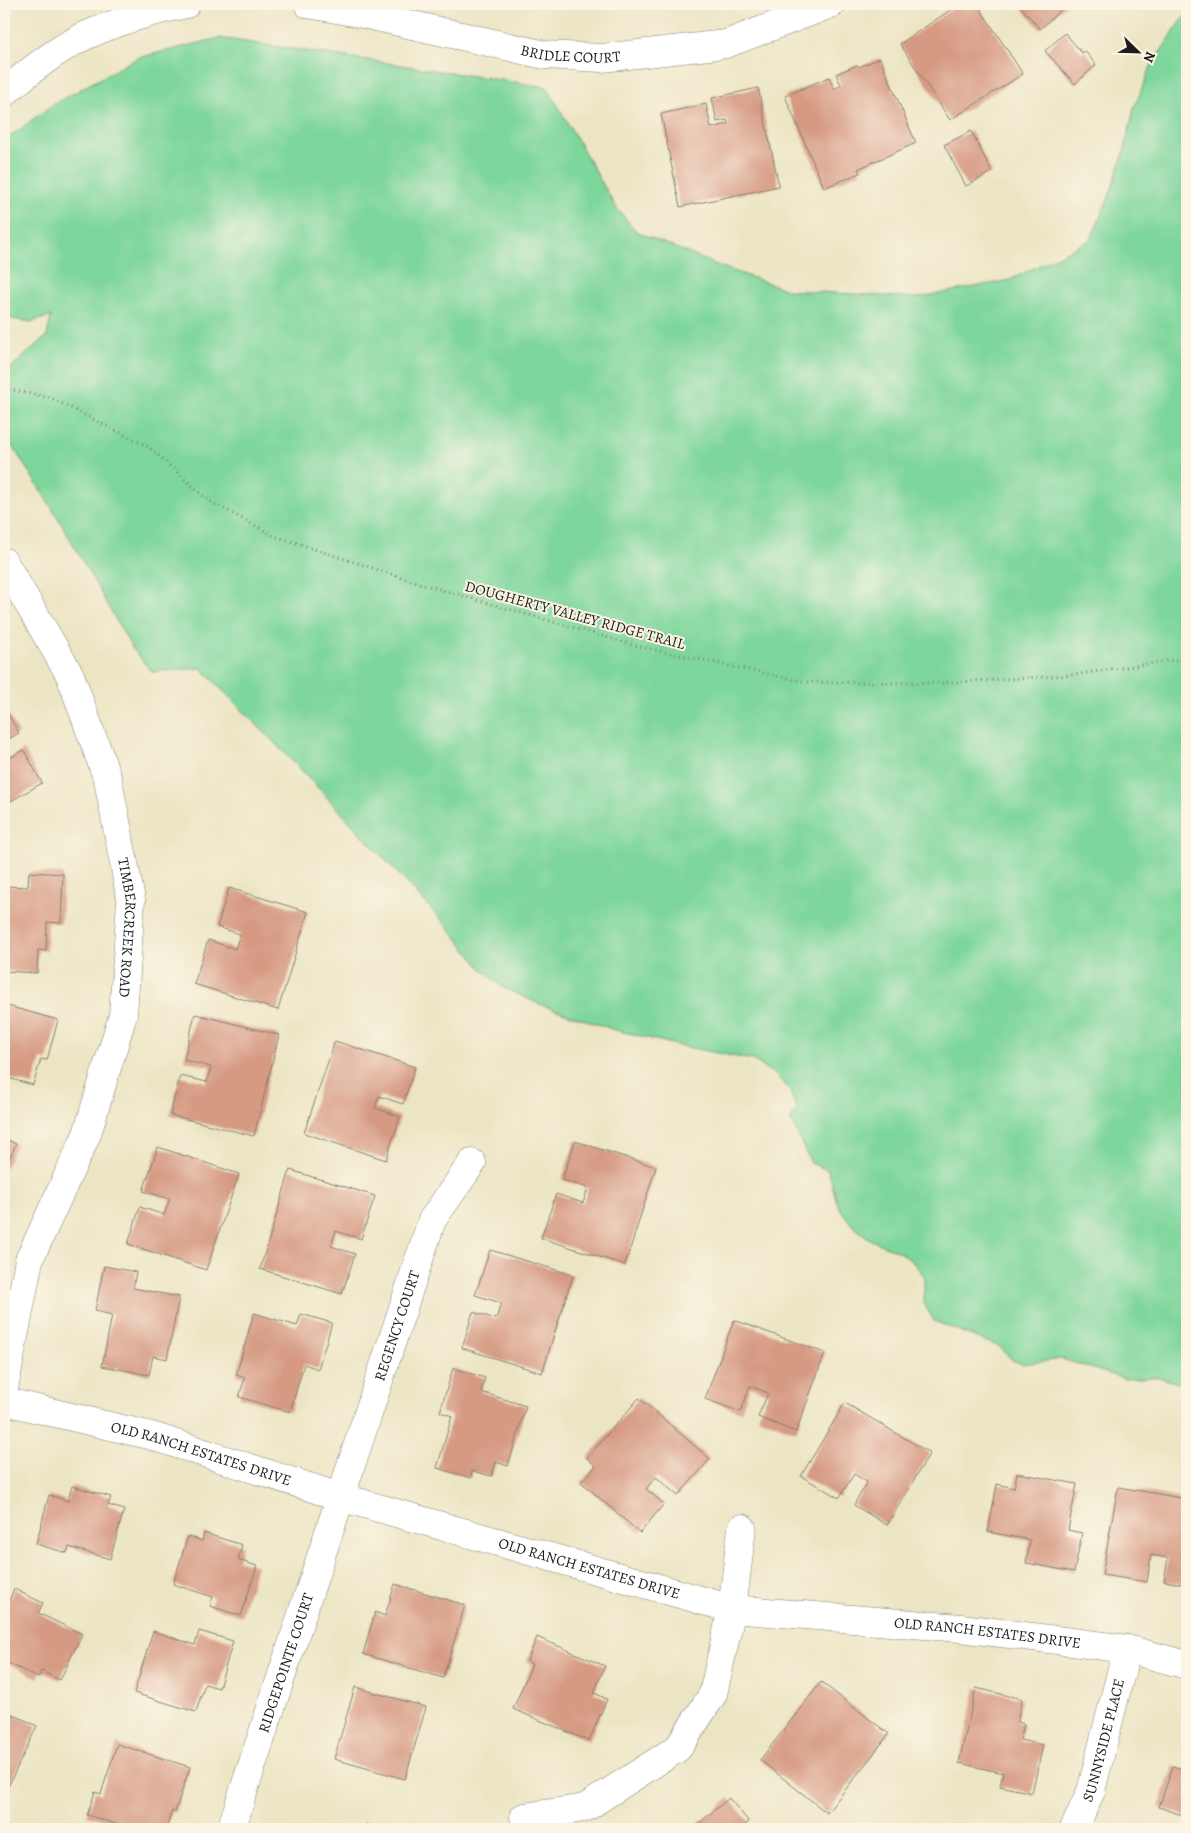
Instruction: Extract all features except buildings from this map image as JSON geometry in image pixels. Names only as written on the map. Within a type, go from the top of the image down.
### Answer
[{"type":"street","points":[[4,92],[34,68],[86,36],[156,10],[186,4]]},
{"type":"street","name":"BRIDLE COURT","points":[[308,4],[359,13],[544,56],[602,58],[726,44],[831,4]]},
{"type":"street","name":"TIMBERCREEK ROAD","points":[[4,562],[70,676],[108,780],[131,900],[123,1015],[87,1134],[29,1260],[4,1389]]},
{"type":"street","name":"REGENCY COURT","points":[[340,1497],[432,1220],[472,1163]]},
{"type":"street","name":"OLD RANCH ESTATES DRIVE","points":[[4,1401],[152,1436],[340,1497],[732,1609],[961,1628],[1127,1649],[1187,1666]]},
{"type":"street","name":"RIDGEPOINTE COURT","points":[[231,1829],[340,1497]]},
{"type":"street","points":[[524,1817],[585,1808],[678,1748],[713,1694],[732,1609],[742,1528]]},
{"type":"street","name":"SUNNYSIDE PLACE","points":[[1074,1829],[1091,1791],[1127,1649]]},
{"type":"path","name":"DOUGHERTY VALLEY RIDGE TRAIL","points":[[4,389],[50,397],[149,447],[208,501],[274,536],[425,585],[636,646],[805,682],[940,684],[1064,676],[1187,658]]},
{"type":"green space","points":[[1187,13],[1187,1388],[1179,1383],[1158,1377],[1125,1379],[1062,1359],[1022,1364],[1012,1360],[1000,1347],[934,1321],[924,1304],[924,1276],[914,1263],[899,1252],[871,1240],[853,1226],[838,1206],[828,1170],[811,1163],[790,1119],[797,1109],[789,1089],[777,1076],[753,1060],[676,1045],[612,1029],[539,1004],[504,988],[482,969],[446,925],[309,778],[201,668],[152,672],[132,648],[57,516],[4,433],[4,374],[47,336],[51,316],[31,322],[12,319],[4,314],[4,141],[52,105],[137,58],[220,38],[547,87],[617,209],[637,232],[722,267],[788,290],[917,298],[1010,280],[1090,240],[1109,197],[1124,152],[1134,108],[1152,64]]}]
